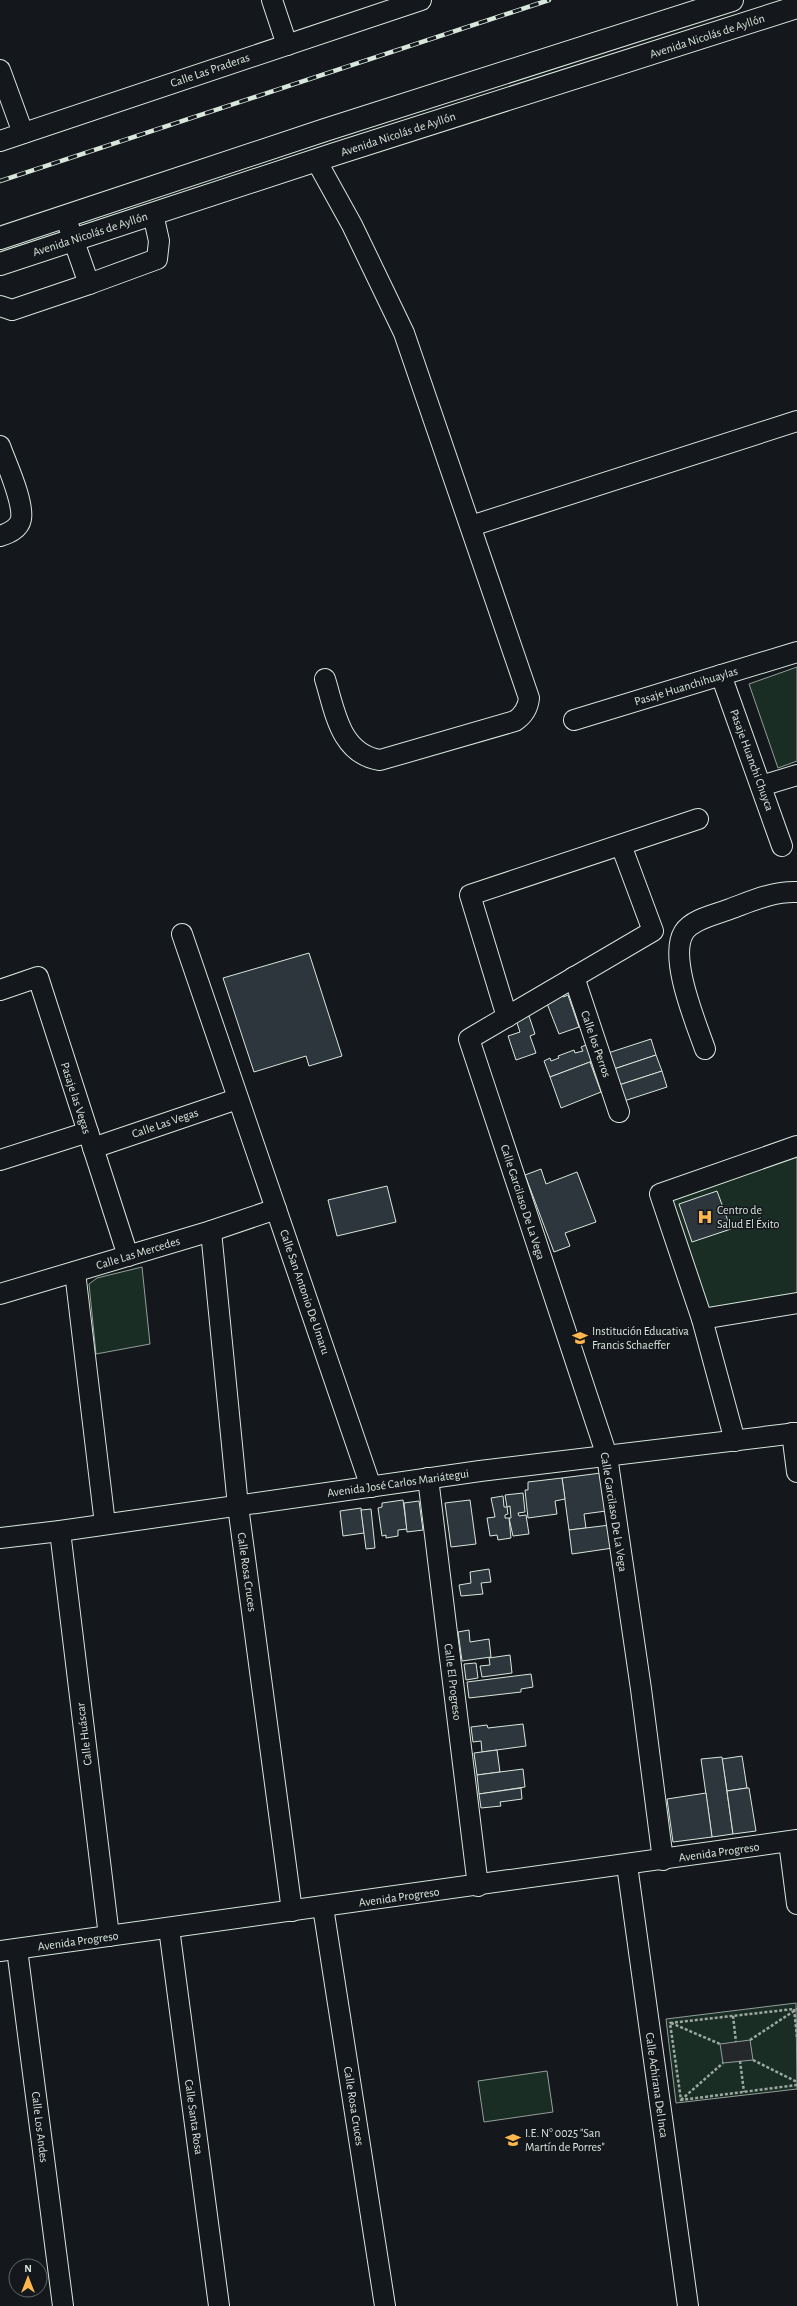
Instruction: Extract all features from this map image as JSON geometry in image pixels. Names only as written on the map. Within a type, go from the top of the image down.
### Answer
[{"type":"main road","name":"Avenida Nicolás de Ayllón","points":[[0,238],[325,130],[732,0]]},
{"type":"main road","name":"Avenida Nicolás de Ayllón","points":[[0,264],[325,157],[797,7]]},
{"type":"main road","points":[[325,130],[325,157]]},
{"type":"street","points":[[272,0],[287,45]]},
{"type":"street","name":"Calle Las Praderas","points":[[0,141],[421,0]]},
{"type":"street","points":[[0,70],[23,133]]},
{"type":"street","points":[[325,157],[352,225],[404,333],[529,698],[527,708],[521,717],[509,723],[380,760],[370,758],[358,752],[348,743],[325,679]]},
{"type":"street","points":[[0,306],[12,310],[157,259],[159,241],[153,214]]},
{"type":"street","points":[[65,216],[89,284]]},
{"type":"street","points":[[471,526],[797,421]]},
{"type":"street","points":[[0,446],[19,501],[21,519],[13,531],[0,536]]},
{"type":"street","name":"Pasaje Huanchihuaylas","points":[[574,720],[797,652]]},
{"type":"street","name":"Pasaje Huanchi Chuyca","points":[[721,675],[782,846]]},
{"type":"street","points":[[761,786],[797,775]]},
{"type":"street","points":[[621,845],[653,931],[507,1017],[470,895],[698,819]]},
{"type":"street","points":[[705,1049],[681,980],[680,952],[684,932],[695,923],[780,891],[797,892]]},
{"type":"street","name":"Calle San Antonio De Umaru","points":[[182,934],[237,1099],[371,1486]]},
{"type":"street","name":"Pasaje las Vegas","points":[[0,990],[38,977],[128,1256]]},
{"type":"street","name":"Calle los Perros","points":[[574,977],[619,1112]]},
{"type":"street","name":"Calle Garcilaso De La Vega","points":[[507,1017],[469,1039],[607,1456],[641,1690],[663,1860]]},
{"type":"street","name":"Calle Las Vegas","points":[[0,1160],[90,1140],[237,1099]]},
{"type":"street","points":[[735,1441],[702,1319],[660,1194],[797,1146]]},
{"type":"street","name":"Calle Las Mercedes","points":[[0,1294],[211,1231],[276,1209]]},
{"type":"street","name":"Calle Rosa Cruces","points":[[211,1231],[238,1506],[292,1911]]},
{"type":"street","points":[[75,1272],[105,1524]]},
{"type":"street","points":[[702,1319],[797,1303]]},
{"type":"street","points":[[795,1433],[797,1472]]},
{"type":"street","name":"Avenida José Carlos Mariátegui","points":[[0,1538],[60,1531],[428,1478],[795,1433]]},
{"type":"street","name":"Calle El Progreso","points":[[428,1478],[478,1886]]},
{"type":"street","name":"Calle Huáscar","points":[[60,1531],[108,1936]]},
{"type":"street","points":[[793,1841],[797,1904]]},
{"type":"street","name":"Avenida Progreso","points":[[9,1950],[793,1841]]},
{"type":"street","name":"Calle Achirana Del Inca","points":[[627,1865],[688,2306]]},
{"type":"street","name":"Calle Rosa Cruces","points":[[323,1907],[385,2306]]},
{"type":"street","name":"Calle Santa Rosa","points":[[169,1928],[219,2306]]},
{"type":"street","name":"Calle Los Andes","points":[[9,1950],[63,2306]]},
{"type":"path","points":[[649,2025],[796,2009]]},
{"type":"path","points":[[796,2009],[797,2037]]},
{"type":"path","points":[[750,2040],[796,2009]]},
{"type":"path","points":[[733,2016],[736,2042]]},
{"type":"path","points":[[670,2023],[720,2044]]},
{"type":"path","points":[[670,2023],[681,2100]]},
{"type":"path","points":[[753,2060],[797,2084]]},
{"type":"path","points":[[740,2061],[744,2092]]},
{"type":"path","points":[[681,2100],[723,2063]]},
{"type":"path","points":[[660,2103],[797,2084]]},
{"type":"green space","points":[[797,667],[797,761],[778,768],[749,684]]},
{"type":"green space","points":[[797,1155],[797,1298],[708,1313],[671,1200]]},
{"type":"green space","points":[[142,1267],[150,1344],[96,1354],[89,1284],[97,1278]]},
{"type":"green space","points":[[796,2003],[797,2089],[676,2103],[666,2019]]},
{"type":"green space","points":[[547,2071],[553,2112],[484,2122],[478,2081]]},
{"type":"shaded area","points":[[750,2040],[753,2060],[723,2063],[720,2044]]},
{"type":"building","points":[[309,953],[342,1056],[309,1066],[306,1056],[254,1072],[223,978]]},
{"type":"building","points":[[562,995],[563,997],[568,995],[579,1027],[559,1034],[546,1001]]},
{"type":"building","points":[[529,1016],[535,1034],[530,1036],[536,1053],[516,1060],[508,1036],[520,1032],[516,1020]]},
{"type":"building","points":[[651,1039],[656,1055],[614,1069],[608,1053]]},
{"type":"building","points":[[591,1043],[598,1059],[550,1077],[544,1061],[550,1058],[551,1061],[559,1058],[558,1056],[574,1050],[575,1053],[583,1051],[581,1047]]},
{"type":"building","points":[[656,1055],[662,1071],[619,1085],[614,1069]]},
{"type":"building","points":[[590,1062],[601,1092],[561,1108],[550,1077]]},
{"type":"building","points":[[662,1071],[667,1087],[624,1101],[619,1085]]},
{"type":"building","points":[[541,1169],[546,1184],[577,1172],[596,1222],[565,1233],[570,1246],[554,1252],[525,1175]]},
{"type":"building","points":[[387,1186],[396,1222],[337,1236],[328,1200]]},
{"type":"building","name":"Centro de Salud El Éxito","points":[[717,1191],[731,1229],[692,1242],[679,1204]]},
{"type":"building","points":[[601,1473],[606,1511],[584,1514],[586,1528],[569,1530],[562,1478]]},
{"type":"building","points":[[562,1478],[565,1499],[555,1501],[557,1514],[528,1518],[525,1490],[528,1490],[528,1482]]},
{"type":"building","points":[[523,1493],[525,1512],[518,1513],[519,1516],[526,1515],[529,1534],[513,1536],[509,1518],[511,1518],[510,1506],[507,1507],[505,1495]]},
{"type":"building","points":[[503,1496],[504,1507],[507,1507],[508,1514],[505,1515],[505,1518],[509,1518],[511,1538],[498,1540],[497,1535],[490,1536],[487,1518],[495,1517],[491,1498]]},
{"type":"building","points":[[403,1500],[407,1529],[398,1530],[398,1536],[386,1538],[386,1535],[382,1536],[378,1508],[382,1507],[382,1503]]},
{"type":"building","points":[[470,1500],[476,1544],[451,1547],[445,1503]]},
{"type":"building","points":[[419,1501],[423,1530],[407,1532],[404,1503]]},
{"type":"building","points":[[361,1508],[364,1533],[343,1536],[340,1511]]},
{"type":"building","points":[[371,1509],[375,1548],[366,1549],[361,1510]]},
{"type":"building","points":[[610,1525],[613,1548],[572,1554],[569,1530]]},
{"type":"building","points":[[489,1569],[491,1582],[481,1583],[483,1594],[461,1596],[459,1585],[471,1583],[470,1572]]},
{"type":"building","points":[[469,1630],[470,1642],[489,1639],[491,1657],[462,1661],[458,1632]]},
{"type":"building","points":[[510,1655],[512,1673],[482,1677],[480,1666],[490,1665],[489,1658]]},
{"type":"building","points":[[476,1663],[478,1678],[466,1680],[464,1664]]},
{"type":"building","points":[[531,1674],[533,1687],[521,1689],[521,1692],[469,1698],[467,1682]]},
{"type":"building","points":[[523,1724],[526,1746],[482,1752],[481,1741],[473,1742],[471,1727],[487,1725],[488,1728]]},
{"type":"building","points":[[497,1750],[500,1772],[477,1775],[474,1753]]},
{"type":"building","points":[[742,1756],[747,1788],[727,1791],[722,1759]]},
{"type":"building","points":[[722,1757],[733,1834],[712,1837],[701,1759]]},
{"type":"building","points":[[523,1769],[525,1787],[479,1794],[477,1775]]},
{"type":"building","points":[[521,1788],[522,1799],[500,1802],[501,1806],[481,1808],[479,1794]]},
{"type":"building","points":[[749,1788],[756,1831],[733,1834],[727,1791]]},
{"type":"building","points":[[706,1793],[712,1837],[673,1842],[667,1799]]},
{"type":"railway","points":[[0,181],[549,0]]},
{"type":"place","name":"Centro de Salud El Éxito","points":[[705,1217]]},
{"type":"place","name":"Institución Educativa Francis Schaeffer","points":[[580,1338]]},
{"type":"place","name":"I.E. N° 0025 \"San Martín de Porres\"","points":[[513,2140]]}]
